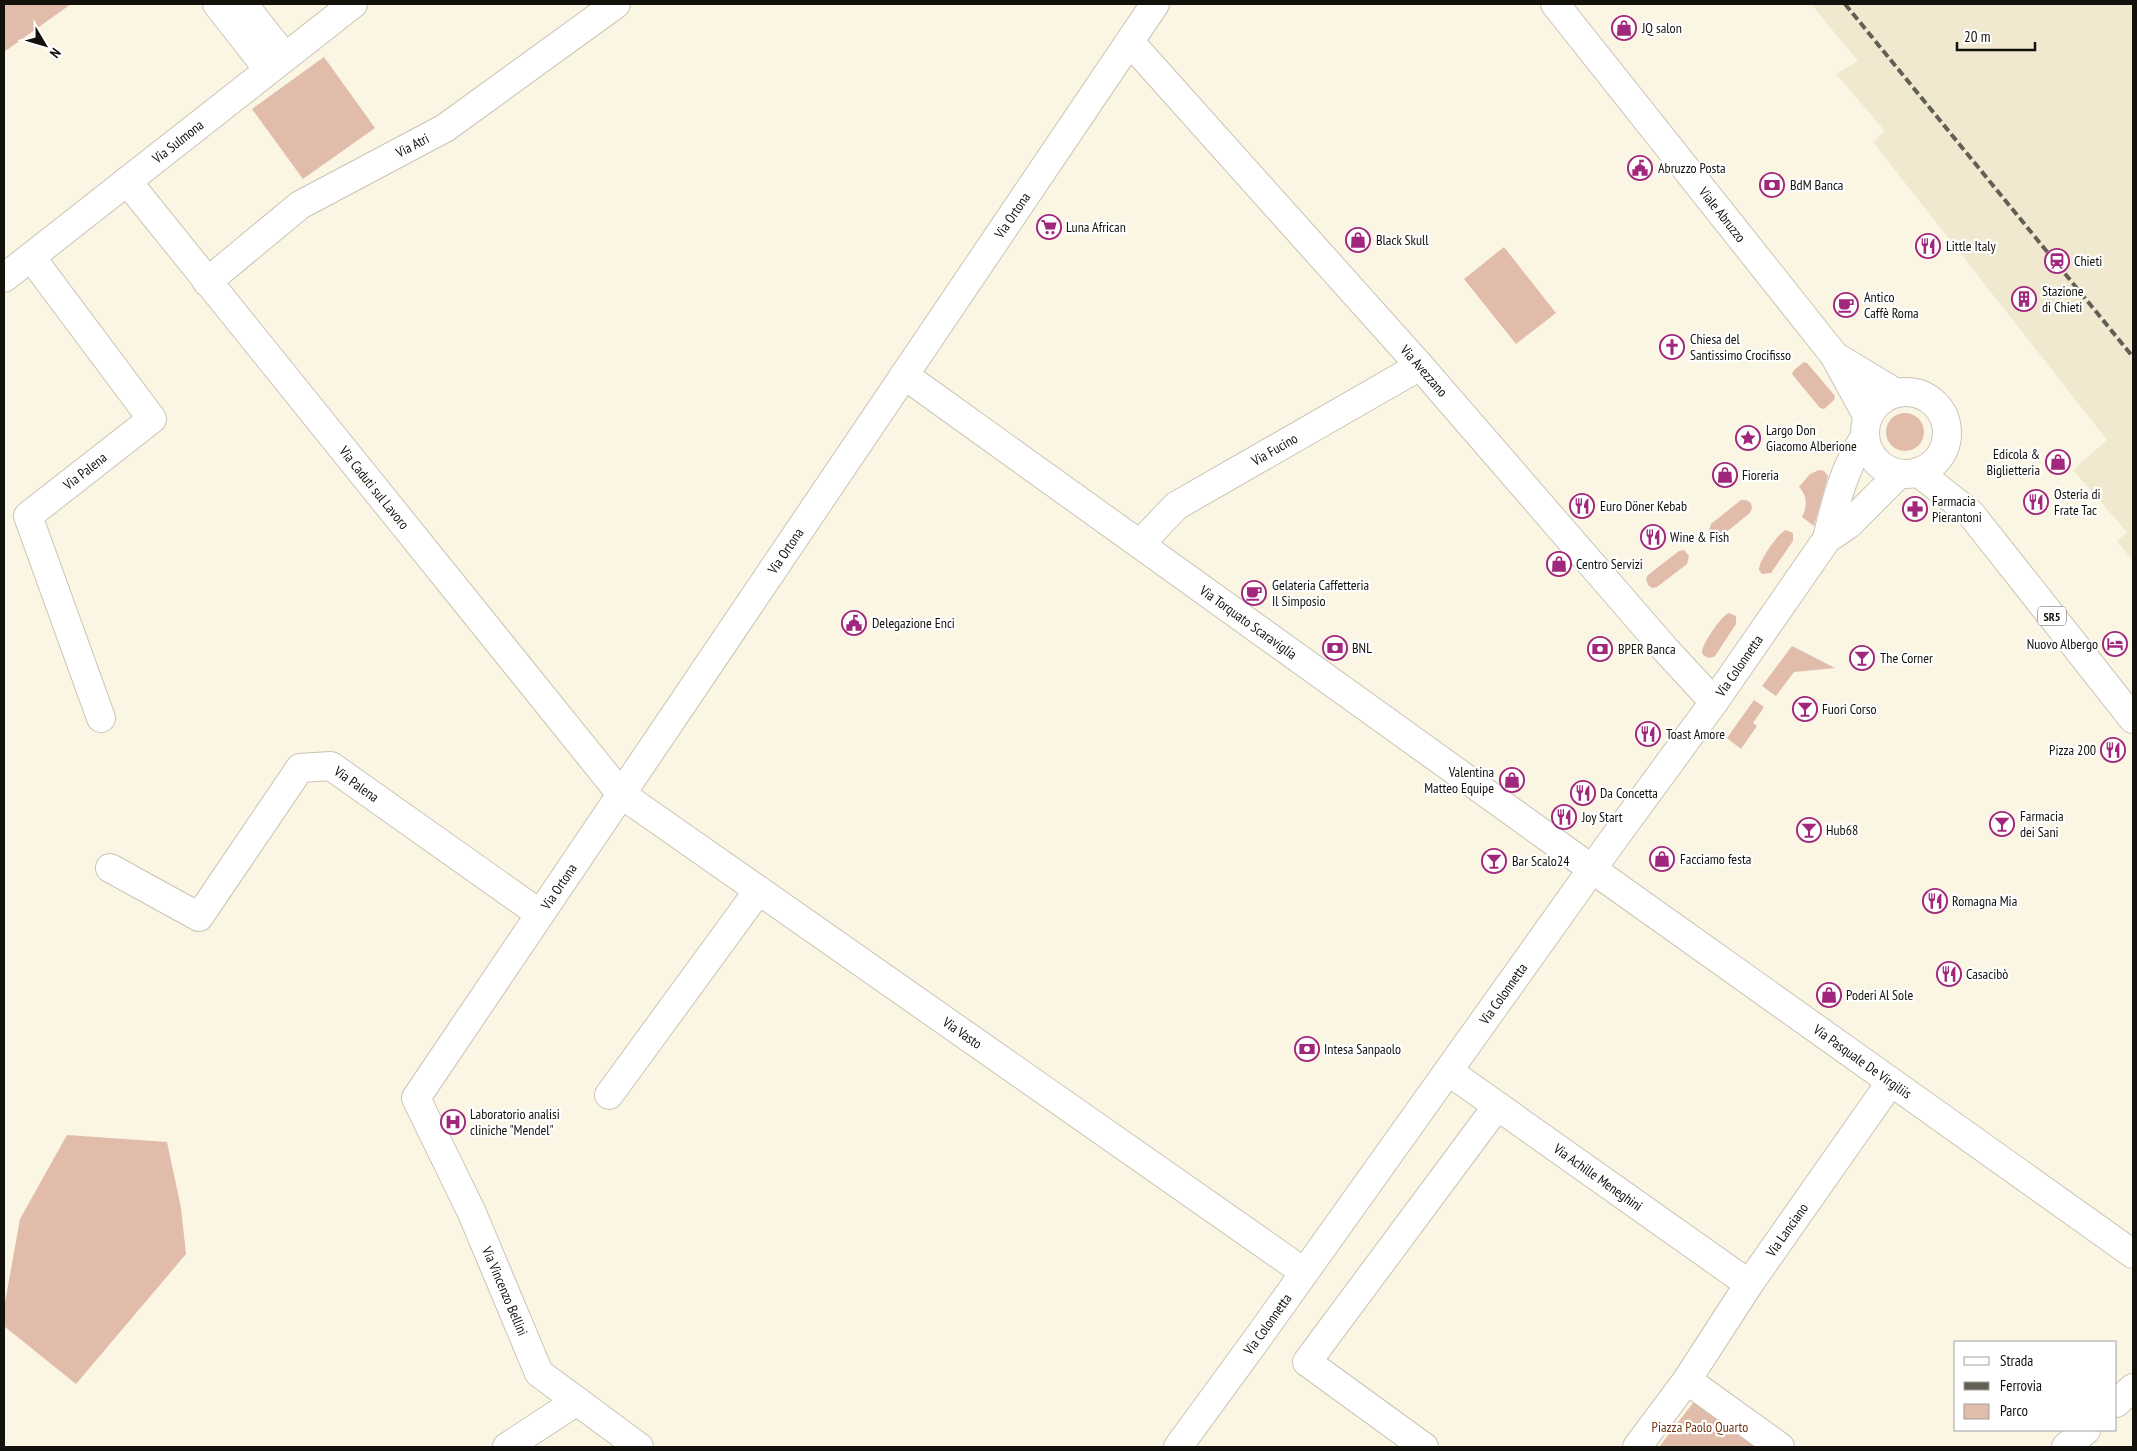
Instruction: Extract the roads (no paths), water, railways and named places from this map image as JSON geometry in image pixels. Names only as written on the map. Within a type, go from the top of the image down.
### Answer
[{"type":"street","points":[[217,4],[276,63]]},
{"type":"street","points":[[243,4],[276,63]]},
{"type":"street","name":"Via Sulmona","points":[[4,278],[353,4]]},
{"type":"street","name":"Via Atri","points":[[206,282],[300,205],[445,128],[616,4]]},
{"type":"street","name":"Via Ortona","points":[[416,1098],[1155,4]]},
{"type":"street","name":"Viale Abruzzo","points":[[1555,4],[1834,355]]},
{"type":"street","name":"Via Avezzano","points":[[1130,42],[1420,366],[1665,649],[1714,702]]},
{"type":"street","name":"Via Caduti sul Lavoro","points":[[127,181],[206,282],[621,794]]},
{"type":"street","name":"Via Palena","points":[[32,257],[152,419],[28,516],[101,718]]},
{"type":"street","name":"SR5","points":[[1834,355],[1898,392],[1921,394],[1937,406],[1946,424],[1944,448],[1971,514],[2133,719]]},
{"type":"street","name":"SR5","points":[[1834,355],[1866,427],[1872,457],[1880,465],[1909,473],[1971,514]]},
{"type":"street","name":"Via Fucino","points":[[1140,544],[1176,506],[1420,366]]},
{"type":"street","name":"Via Torquato Scaraviglia","points":[[904,375],[1592,870]]},
{"type":"street","points":[[1827,539],[1852,456],[1866,427],[1879,402],[1898,392]]},
{"type":"street","points":[[1827,539],[1849,524],[1909,473],[1932,464],[1944,448]]},
{"type":"street","name":"Via Colonnetta","points":[[1178,1447],[1714,702],[1827,539]]},
{"type":"street","name":"Via Palena","points":[[110,868],[199,917],[300,768],[331,766],[540,914]]},
{"type":"street","name":"Via Vasto","points":[[621,794],[1304,1272]]},
{"type":"street","name":"Via Pasquale De Virgiliis","points":[[1592,870],[2133,1254]]},
{"type":"street","points":[[609,1095],[758,891]]},
{"type":"street","name":"Via Achille Meneghini","points":[[1448,1071],[1748,1284]]},
{"type":"street","name":"Via Lanciano","points":[[1687,1380],[1748,1284],[1890,1083]]},
{"type":"street","name":"Via Vincenzo Bellini","points":[[416,1098],[472,1213],[539,1373],[639,1447]]},
{"type":"street","points":[[1424,1447],[1307,1362],[1489,1117],[1499,1107]]},
{"type":"street","points":[[1636,1447],[1687,1380],[1780,1447]]},
{"type":"street","points":[[2117,1402],[2133,1388]]},
{"type":"street","points":[[507,1447],[577,1401]]},
{"type":"street","points":[[2066,1447],[2085,1431]]},
{"type":"railway","points":[[1845,4],[2133,357]]},
{"type":"place","name":"JQ salon","points":[[1624,28]]},
{"type":"place","name":"Abruzzo Posta","points":[[1640,168]]},
{"type":"place","name":"BdM Banca","points":[[1772,185]]},
{"type":"place","name":"Luna African","points":[[1049,227]]},
{"type":"place","name":"Black Skull","points":[[1358,240]]},
{"type":"place","name":"Little Italy","points":[[1928,246]]},
{"type":"place","name":"Chieti","points":[[2057,261]]},
{"type":"place","name":"Stazione di Chieti","points":[[2024,299]]},
{"type":"place","name":"Antico Caffè Roma","points":[[1846,305]]},
{"type":"place","name":"Chiesa del Santissimo Crocifisso","points":[[1672,347]]},
{"type":"place","name":"Largo Don Giacomo Alberione","points":[[1748,438]]},
{"type":"place","name":"Edicola & Biglietteria","points":[[2058,462]]},
{"type":"place","name":"Fioreria","points":[[1725,475]]},
{"type":"place","name":"Osteria di Frate Tac","points":[[2036,502]]},
{"type":"place","name":"Euro Döner Kebab","points":[[1582,506]]},
{"type":"place","name":"Farmacia Pierantoni","points":[[1915,509]]},
{"type":"place","name":"Wine & Fish","points":[[1653,537]]},
{"type":"place","name":"Centro Servizi","points":[[1559,564]]},
{"type":"place","name":"Gelateria Caffetteria Il Simposio","points":[[1254,593]]},
{"type":"place","name":"Delegazione Enci","points":[[854,623]]},
{"type":"place","name":"Nuovo Albergo","points":[[2115,644]]},
{"type":"place","name":"BNL","points":[[1335,648]]},
{"type":"place","name":"BPER Banca","points":[[1600,649]]},
{"type":"place","name":"The Corner","points":[[1862,658]]},
{"type":"place","name":"Fuori Corso","points":[[1805,709]]},
{"type":"place","name":"Toast Amore","points":[[1648,734]]},
{"type":"place","name":"Pizza 200","points":[[2113,750]]},
{"type":"place","name":"Valentina Matteo Equipe","points":[[1512,780]]},
{"type":"place","name":"Da Concetta","points":[[1583,793]]},
{"type":"place","name":"Joy Start","points":[[1564,817]]},
{"type":"place","name":"Farmacia dei Sani","points":[[2002,824]]},
{"type":"place","name":"Hub68","points":[[1809,830]]},
{"type":"place","name":"Facciamo festa","points":[[1662,859]]},
{"type":"place","name":"Bar Scalo24","points":[[1494,861]]},
{"type":"place","name":"Romagna Mia","points":[[1935,901]]},
{"type":"place","name":"Casacibò","points":[[1949,974]]},
{"type":"place","name":"Poderi Al Sole","points":[[1829,995]]},
{"type":"place","name":"Intesa Sanpaolo","points":[[1307,1049]]},
{"type":"place","name":"Laboratorio analisi cliniche \"Mendel\"","points":[[453,1122]]},
{"type":"park label","name":"Piazza Paolo Quarto","points":[[1700,1427]]}]
